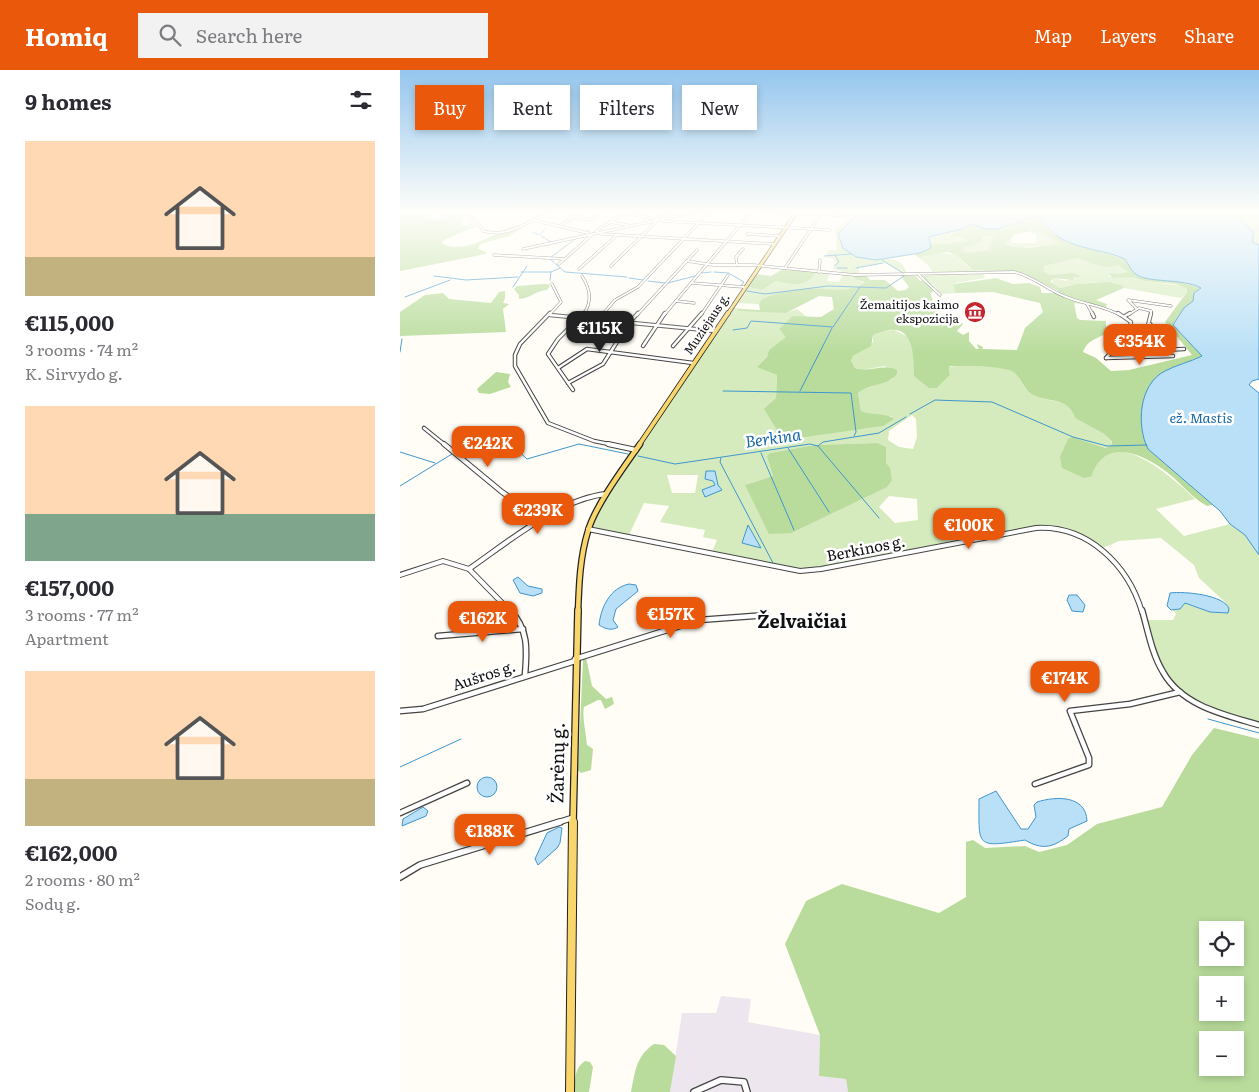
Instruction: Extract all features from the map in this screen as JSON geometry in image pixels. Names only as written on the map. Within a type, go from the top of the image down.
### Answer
[{"type":"main road","name":"Muziejaus g.","points":[[636,450],[763,259]]},
{"type":"main road","name":"Žarėnų g.","points":[[570,1092],[573,906],[572,818],[575,660],[580,565],[588,529],[606,494],[636,450]]},
{"type":"street","points":[[559,259],[564,259]]},
{"type":"street","points":[[559,264],[564,259]]},
{"type":"street","points":[[579,269],[591,259]]},
{"type":"street","points":[[611,266],[619,259]]},
{"type":"street","points":[[595,329],[615,300],[638,287],[665,259]]},
{"type":"street","points":[[568,383],[603,364],[629,323],[689,259]]},
{"type":"street","points":[[643,346],[655,325],[712,259]]},
{"type":"street","points":[[736,259],[737,265]]},
{"type":"street","points":[[785,268],[791,259]]},
{"type":"street","points":[[819,272],[820,260]]},
{"type":"street","points":[[687,261],[851,275],[920,275],[997,271],[1021,273],[1063,296],[1107,308],[1125,316],[1131,322],[1129,332],[1106,358]]},
{"type":"street","points":[[673,346],[697,320],[728,275]]},
{"type":"street","points":[[920,275],[940,295]]},
{"type":"street","points":[[573,390],[550,357],[550,349],[580,318],[591,299],[590,291],[582,276]]},
{"type":"street","points":[[692,283],[744,287]]},
{"type":"street","points":[[552,284],[561,299],[550,314],[520,344],[514,360],[515,366],[548,423],[594,441],[636,450]]},
{"type":"street","points":[[1137,309],[1128,300],[1171,306]]},
{"type":"street","points":[[676,301],[694,303]]},
{"type":"street","points":[[1087,304],[1094,317]]},
{"type":"street","points":[[1125,316],[1137,309],[1150,310],[1150,324],[1146,338],[1135,352],[1138,358]]},
{"type":"street","points":[[550,314],[715,331]]},
{"type":"street","points":[[1150,324],[1171,350]]},
{"type":"street","points":[[558,368],[574,360],[585,349],[693,363]]},
{"type":"street","points":[[1137,351],[1184,349]]},
{"type":"street","points":[[1106,358],[1173,356]]},
{"type":"street","points":[[424,428],[502,492],[544,520]]},
{"type":"street","points":[[469,570],[544,520],[586,497],[599,493],[606,494]]},
{"type":"street","name":"Berkinos g.","points":[[588,529],[800,571],[1036,528],[1062,530],[1103,549],[1115,558],[1129,576],[1157,662],[1166,677],[1180,692],[1208,710],[1259,725]]},
{"type":"street","points":[[400,574],[443,561],[469,570],[516,617],[523,629],[526,643],[526,675]]},
{"type":"street","name":"Aušros g.","points":[[400,711],[423,709],[699,620],[766,615]]},
{"type":"street","points":[[438,636],[496,633],[523,629]]},
{"type":"street","points":[[1035,784],[1089,765],[1089,758],[1070,712],[1130,704],[1180,692]]},
{"type":"street","points":[[400,813],[467,783]]},
{"type":"street","points":[[400,877],[420,865],[504,841],[572,818]]},
{"type":"street","points":[[694,1092],[721,1080],[744,1082],[747,1092]]},
{"type":"shaded area","points":[[721,996],[751,999],[748,1022],[820,1035],[819,1076],[846,1079],[848,1092],[670,1092],[682,1013],[716,1013]]},
{"type":"green space","points":[[400,259],[462,259],[400,271]]},
{"type":"green space","points":[[834,259],[891,259],[903,265],[907,274],[884,263],[859,267],[859,274],[824,272],[843,272],[833,269],[837,262],[833,261],[836,259]]},
{"type":"green space","points":[[920,259],[960,259],[967,266],[979,272],[934,275],[929,266]]},
{"type":"green space","points":[[960,259],[1075,259],[1045,266],[1044,271],[1050,275],[1073,273],[1082,277],[1073,277],[1073,280],[1054,278],[1050,282],[1060,288],[1076,284],[1108,282],[1122,285],[1124,288],[1096,300],[1107,304],[1106,307],[1074,303],[1077,318],[1080,320],[1106,321],[1106,333],[1090,342],[1083,352],[1096,358],[1111,371],[1129,370],[1192,355],[1165,322],[1187,292],[1186,288],[1176,284],[1145,281],[1132,277],[1112,278],[1109,273],[1119,274],[1127,272],[1118,265],[1102,267],[1080,259],[1124,259],[1139,276],[1170,279],[1201,288],[1194,293],[1193,301],[1184,308],[1173,324],[1202,356],[1165,371],[1148,449],[1213,505],[1207,506],[1202,503],[1158,466],[1137,455],[1126,452],[1115,452],[1106,456],[1098,464],[1092,476],[1084,478],[1062,468],[1060,457],[1068,439],[1072,437],[1106,448],[1112,445],[1112,442],[1104,434],[1075,418],[1072,411],[1062,403],[1030,393],[1016,374],[1009,370],[1002,368],[950,366],[950,375],[937,388],[929,388],[914,376],[913,355],[908,338],[896,330],[886,330],[873,335],[871,346],[853,356],[851,361],[855,368],[860,369],[886,367],[897,370],[897,374],[889,381],[858,393],[861,411],[894,419],[883,426],[791,439],[779,433],[764,409],[776,398],[777,375],[757,367],[767,357],[769,350],[786,337],[779,329],[792,316],[821,317],[834,309],[832,297],[819,296],[786,313],[738,311],[738,309],[760,310],[759,304],[761,300],[783,292],[808,289],[845,290],[865,282],[855,279],[855,275],[866,275],[870,280],[885,280],[898,291],[909,287],[900,275],[916,276],[920,281],[926,280],[923,276],[983,273],[926,277],[936,290],[930,293],[936,309],[944,318],[963,324],[957,331],[963,335],[969,332],[969,341],[976,349],[979,349],[977,344],[983,347],[982,349],[1017,350],[1025,328],[1043,312],[1040,303],[993,292],[955,293],[954,284],[996,278],[1013,284],[1029,283],[1040,287],[1042,293],[1059,293],[1058,291],[1025,274],[973,270]]},
{"type":"green space","points":[[1075,259],[1102,267],[1118,265],[1127,272],[1123,274],[1109,274],[1110,277],[1132,277],[1145,281],[1184,286],[1187,292],[1181,298],[1124,288],[1122,285],[1098,283],[1083,283],[1060,288],[1051,284],[1054,278],[1066,281],[1073,277],[1082,277],[1050,275],[1044,271],[1046,266]]},
{"type":"green space","points":[[783,269],[814,272],[814,275],[806,282],[797,284],[776,281],[762,290],[748,287],[756,274],[771,276]]},
{"type":"green space","points":[[814,272],[830,273],[827,281],[839,282],[843,274],[855,275],[860,281],[865,282],[846,292],[823,289],[761,300],[759,304],[738,303],[748,287],[762,290],[775,282]]},
{"type":"green space","points":[[983,274],[985,278],[955,283],[955,293],[941,294],[926,277]]},
{"type":"green space","points":[[549,284],[550,286],[547,290],[540,291],[523,299],[519,299],[519,295],[514,289],[517,286]]},
{"type":"green space","points":[[505,291],[503,303],[509,304],[503,309],[506,332],[400,336],[400,312],[425,295],[443,293],[449,299],[491,303],[499,292]]},
{"type":"green space","points":[[734,308],[786,313],[797,309],[808,318],[792,316],[779,329],[787,337],[769,350],[767,357],[758,366],[777,375],[776,398],[862,429],[882,426],[893,419],[891,416],[868,415],[861,411],[858,393],[863,389],[893,379],[885,366],[862,370],[855,368],[851,361],[853,356],[873,342],[873,335],[882,331],[894,330],[909,337],[937,388],[950,375],[949,367],[980,366],[1010,370],[1030,393],[1068,406],[1075,418],[1104,434],[1112,443],[1107,448],[1072,437],[1092,476],[1100,460],[1112,452],[1126,452],[1157,467],[1195,499],[1156,509],[1184,536],[1230,524],[1245,535],[1259,555],[1259,723],[1216,710],[1203,704],[1179,688],[1168,677],[1160,664],[1146,620],[1173,620],[1176,614],[1173,610],[1178,610],[1185,603],[1210,612],[1224,613],[1226,603],[1199,578],[1194,565],[1161,538],[1119,541],[1103,548],[1090,541],[1047,527],[801,570],[712,552],[717,540],[703,537],[705,530],[660,522],[669,506],[644,503],[629,535],[593,527],[595,519],[611,490]],"holes":[[[912,415],[916,419],[917,437],[913,449],[899,447],[888,440],[889,431]],[[877,443],[886,451],[886,463],[745,485],[773,476],[770,453],[814,445]],[[667,475],[698,475],[695,493],[672,493]],[[889,496],[917,499],[918,520],[895,523],[879,507]]]},
{"type":"green space","points":[[496,372],[510,374],[508,382],[511,387],[490,394],[479,393],[477,389]]},
{"type":"green space","points":[[877,443],[886,447],[886,463],[890,468],[892,480],[887,487],[791,533],[769,534],[745,485],[773,476],[767,456],[770,453],[814,445]]},
{"type":"green space","points":[[586,657],[592,686],[606,699],[612,697],[614,704],[605,709],[601,700],[598,700],[584,707],[587,745],[593,749],[591,770],[581,773],[578,770],[583,660]]},
{"type":"green space","points":[[1214,728],[1259,739],[1259,1092],[848,1092],[846,1079],[819,1076],[820,1035],[785,944],[806,901],[842,884],[939,913],[966,897],[966,842],[973,840],[985,848],[1025,846],[1039,852],[1067,845],[1097,824],[1162,807],[1192,755]]},
{"type":"green space","points":[[654,1044],[664,1045],[676,1056],[670,1092],[631,1092],[635,1071],[640,1059]]},
{"type":"green space","points":[[585,1061],[590,1062],[593,1067],[589,1092],[575,1092],[577,1071]]},
{"type":"water","name":"ež. Mastis","points":[[1125,259],[1259,259],[1259,379],[1252,381],[1249,385],[1259,393],[1259,555],[1245,535],[1230,524],[1220,511],[1148,449],[1144,439],[1141,417],[1145,395],[1150,385],[1156,377],[1165,371],[1202,356],[1173,325],[1184,308],[1193,301],[1194,293],[1201,288],[1185,283],[1142,277],[1133,272]]},
{"type":"water","points":[[706,471],[715,471],[718,485],[722,490],[705,497],[702,490],[715,485],[713,481],[705,479]]},
{"type":"water","points":[[748,525],[761,548],[742,543]]},
{"type":"water","points":[[518,577],[528,586],[542,589],[542,593],[533,596],[520,593],[513,580]]},
{"type":"water","points":[[636,585],[638,591],[616,609],[613,620],[618,627],[608,629],[599,625],[604,605],[608,599],[622,586]]},
{"type":"water","points":[[1170,593],[1194,593],[1212,597],[1226,604],[1229,609],[1228,613],[1210,612],[1185,603],[1180,609],[1171,610],[1167,606]]},
{"type":"water","points":[[1069,595],[1077,595],[1085,605],[1083,612],[1072,611],[1067,600]]},
{"type":"water","points":[[487,777],[494,780],[497,787],[494,794],[487,797],[480,794],[477,787],[480,780]]},
{"type":"water","points":[[996,791],[1021,829],[1028,829],[1036,817],[1034,805],[1037,802],[1053,799],[1076,802],[1085,812],[1087,821],[1069,829],[1068,836],[1052,845],[1042,846],[1025,840],[997,844],[988,843],[980,835],[979,799]]},
{"type":"water","points":[[423,807],[428,811],[426,816],[402,826],[403,819]]},
{"type":"water","points":[[559,827],[562,828],[560,843],[538,865],[535,859],[547,833]]},
{"type":"waterway","points":[[550,259],[565,272],[627,277]]},
{"type":"waterway","points":[[834,266],[839,262],[837,259]]},
{"type":"waterway","points":[[882,260],[903,273]]},
{"type":"waterway","points":[[856,268],[883,263]]},
{"type":"waterway","points":[[523,272],[527,266]]},
{"type":"waterway","points":[[551,272],[560,268]]},
{"type":"waterway","points":[[837,268],[847,268]]},
{"type":"waterway","points":[[513,287],[523,272]]},
{"type":"waterway","points":[[523,272],[551,272]]},
{"type":"waterway","points":[[550,280],[551,272]]},
{"type":"waterway","points":[[702,273],[711,272]]},
{"type":"waterway","points":[[714,272],[729,273]]},
{"type":"waterway","points":[[730,274],[744,282],[741,286]]},
{"type":"waterway","points":[[434,276],[466,280],[518,277]]},
{"type":"waterway","points":[[668,283],[695,276]]},
{"type":"waterway","points":[[860,287],[886,288],[904,276]]},
{"type":"waterway","points":[[629,278],[643,280]]},
{"type":"waterway","points":[[405,297],[450,280]]},
{"type":"waterway","points":[[648,281],[665,283]]},
{"type":"waterway","points":[[747,291],[765,294],[828,286],[860,287]]},
{"type":"waterway","points":[[733,330],[747,328],[751,321],[833,327],[860,287]]},
{"type":"waterway","points":[[800,391],[832,328]]},
{"type":"waterway","points":[[400,352],[402,339]]},
{"type":"waterway","points":[[723,391],[851,393],[856,432],[854,436]]},
{"type":"waterway","name":"Berkina","points":[[910,414],[935,400],[992,402],[1073,437],[1107,446],[1147,445]]},
{"type":"waterway","name":"Berkina","points":[[818,446],[823,442],[879,433],[906,417]]},
{"type":"waterway","name":"Berkina","points":[[457,451],[479,438],[494,435],[508,442],[527,459],[579,444],[628,454]]},
{"type":"waterway","name":"Berkina","points":[[638,456],[675,464],[810,444],[818,446]]},
{"type":"waterway","points":[[818,446],[879,518]]},
{"type":"waterway","points":[[788,448],[829,512]]},
{"type":"waterway","points":[[400,452],[435,463]]},
{"type":"waterway","points":[[761,453],[794,530]]},
{"type":"waterway","name":"Berkina","points":[[400,486],[452,454]]},
{"type":"waterway","points":[[721,458],[720,462],[773,563]]},
{"type":"waterway","points":[[1208,719],[1259,733]]},
{"type":"waterway","points":[[400,767],[461,739]]},
{"type":"place","name":"Žemaitijos kaimo ekspozicija","points":[[975,312]]},
{"type":"district","name":"Želvaičiai","points":[[802,622]]}]
